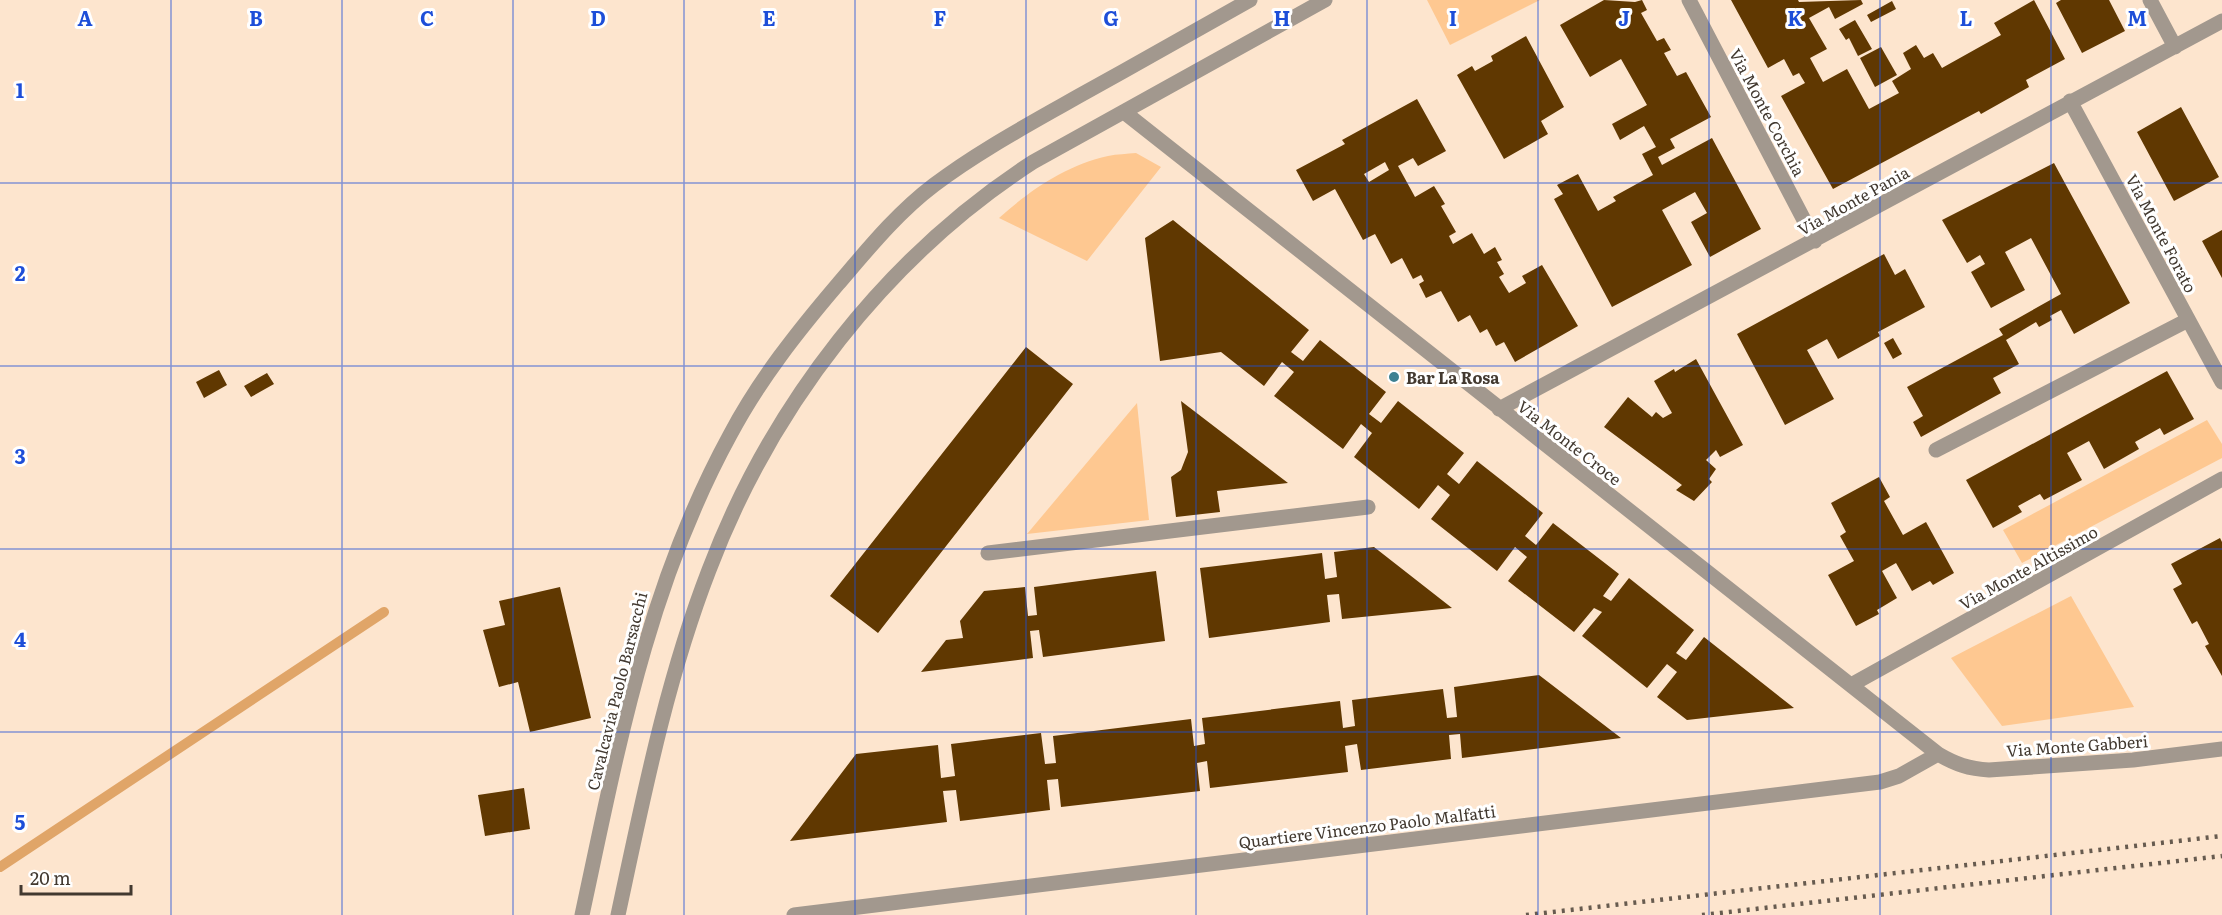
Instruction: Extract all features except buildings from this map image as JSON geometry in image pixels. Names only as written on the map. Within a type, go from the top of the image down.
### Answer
[{"type":"street","name":"Cavalcavia Paolo Barsacchi","points":[[582,915],[626,712],[659,597],[697,502],[729,435],[775,362],[810,316],[888,227],[932,186],[989,147],[1250,0]]},
{"type":"street","points":[[618,915],[658,730],[694,611],[720,543],[761,459],[793,406],[834,346],[887,284],[920,250],[974,203],[1033,162],[1324,0]]},
{"type":"street","name":"Via Monte Corchia","points":[[1689,0],[1815,241]]},
{"type":"street","points":[[2150,0],[2175,47]]},
{"type":"street","name":"Via Monte Pania","points":[[1499,409],[2222,21]]},
{"type":"street","name":"Via Monte Forato","points":[[2070,101],[2222,382]]},
{"type":"street","name":"Via Monte Croce","points":[[1125,112],[1938,754]]},
{"type":"street","points":[[1936,450],[2188,320]]},
{"type":"street","name":"Via Monte Altissimo","points":[[1851,685],[2222,479]]},
{"type":"street","points":[[988,553],[1368,507]]},
{"type":"street","name":"Via Monte Gabberi","points":[[1938,754],[1955,764],[1972,769],[1989,770],[2133,760],[2222,749]]},
{"type":"street","name":"Quartiere Vincenzo Paolo Malfatti","points":[[794,915],[1880,782],[1899,776],[1938,754]]},
{"type":"shaded area","points":[[1427,0],[1540,0],[1450,45]]},
{"type":"shaded area","points":[[1136,153],[1161,167],[1087,261],[999,218],[1023,198],[1063,172],[1092,160]]},
{"type":"shaded area","points":[[1137,403],[1149,520],[1027,534]]},
{"type":"shaded area","points":[[2207,420],[2222,444],[2222,458],[2022,563],[2003,530]]},
{"type":"shaded area","points":[[2071,596],[2134,707],[2002,726],[1951,658]]},
{"type":"waterway","points":[[0,867],[384,612]]},
{"type":"railway","points":[[1526,915],[2222,836]]},
{"type":"railway","points":[[1702,915],[2222,856]]},
{"type":"place","name":"Bar La Rosa","points":[[1394,377]]}]
